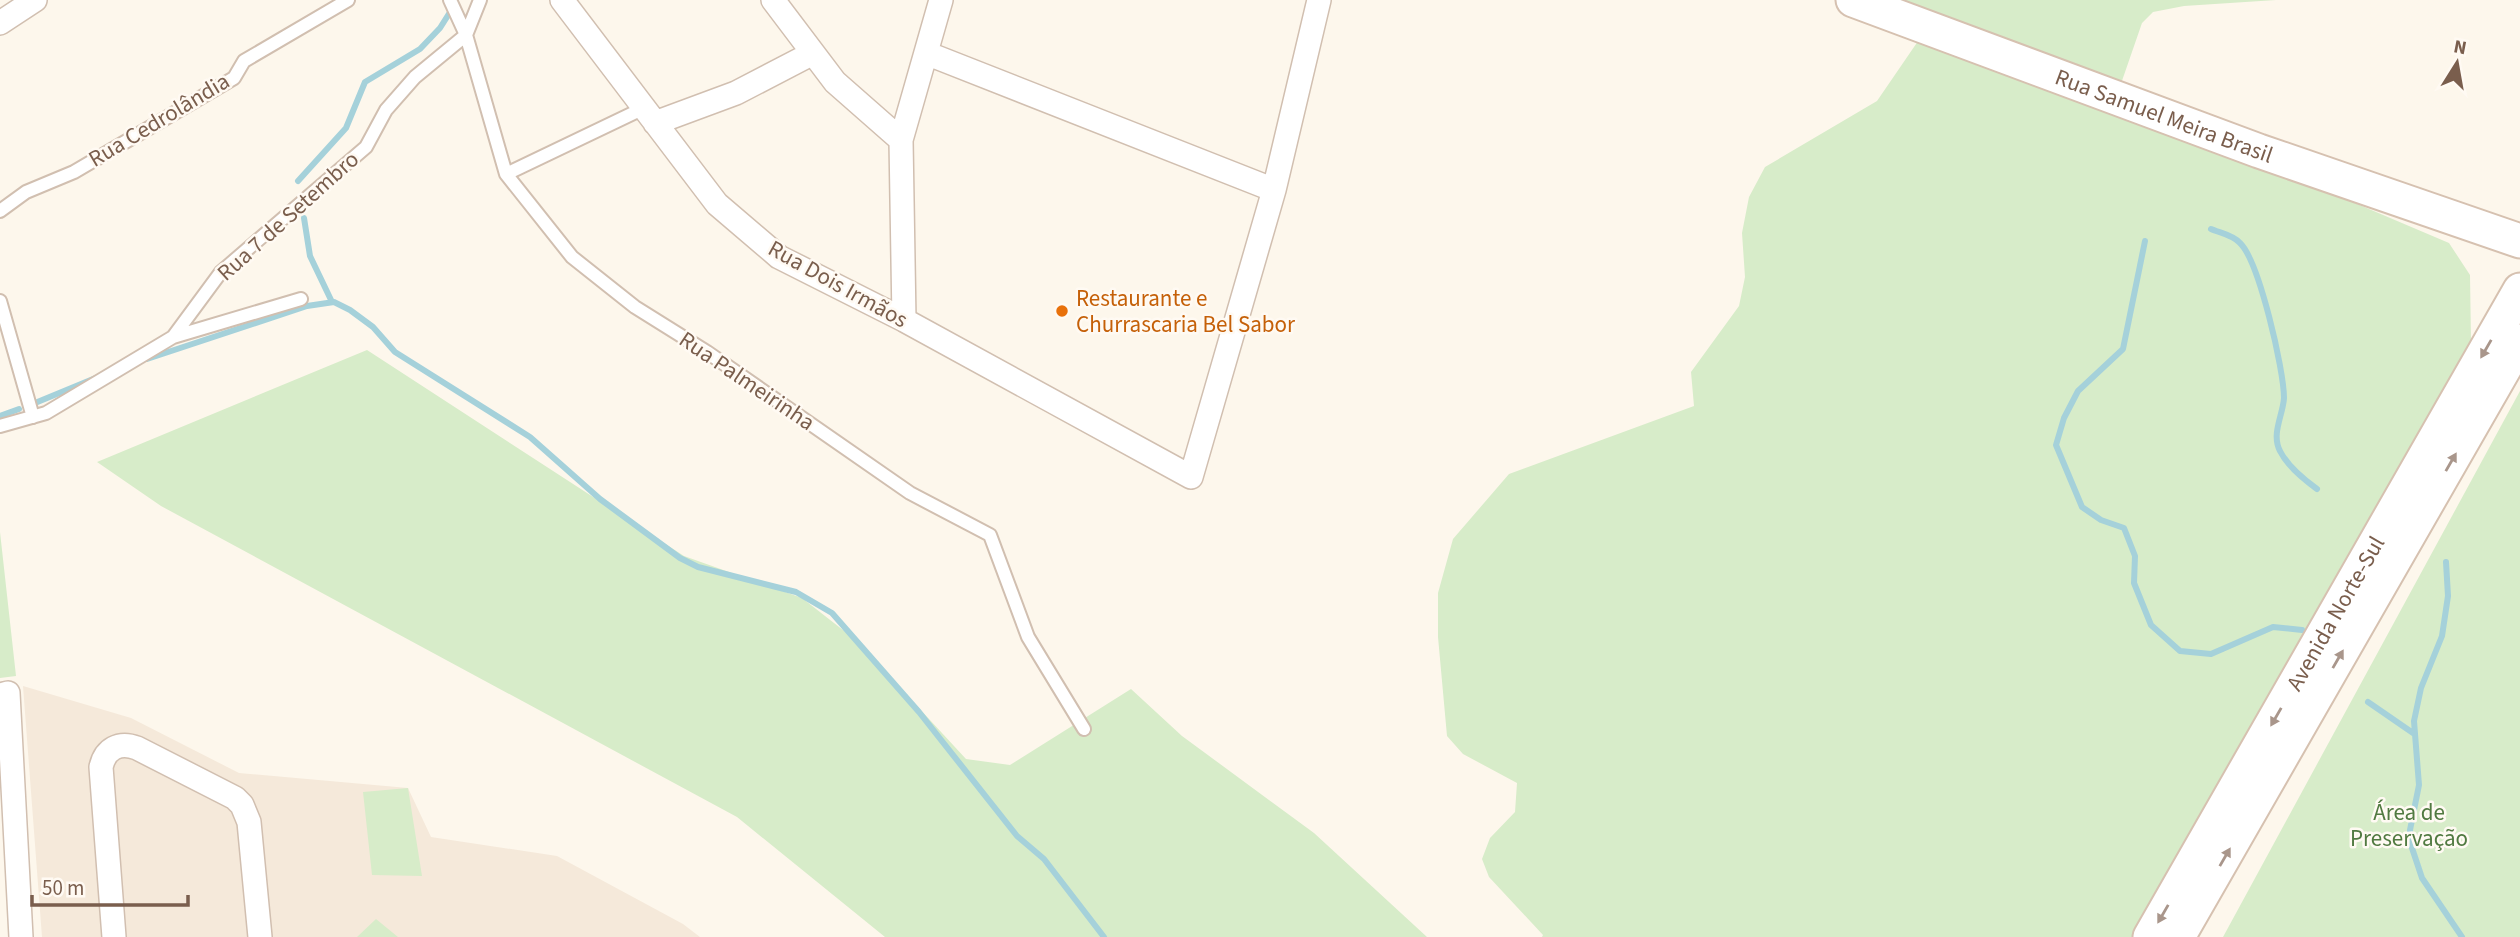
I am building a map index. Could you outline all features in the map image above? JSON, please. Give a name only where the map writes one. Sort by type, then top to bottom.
[{"type":"main road","name":"Rua Samuel Meira Brasil","points":[[1853,0],[2259,151],[2520,241]]},
{"type":"main road","name":"Rua Samuel Meira Brasil","points":[[2479,227],[2511,255],[2520,271]]},
{"type":"main road","name":"Avenida Norte-Sul","points":[[2150,937],[2520,290]]},
{"type":"main road","name":"Avenida Norte-Sul","points":[[2179,937],[2520,341]]},
{"type":"street","points":[[0,23],[35,0]]},
{"type":"street","name":"Rua Dois Irmãos","points":[[562,0],[717,204],[779,257],[904,320],[1191,477],[1273,190]]},
{"type":"street","points":[[773,0],[835,82],[901,140]]},
{"type":"street","points":[[904,320],[901,140],[941,0]]},
{"type":"street","points":[[926,52],[1273,190],[1319,0]]},
{"type":"street","points":[[650,116],[736,93],[813,53]]},
{"type":"street","points":[[4,694],[21,937]]},
{"type":"street","points":[[114,937],[101,767],[107,752],[121,745],[137,748],[227,794],[242,805],[249,822],[260,937]]},
{"type":"lane","name":"Rua Cedrolândia","points":[[0,211],[26,192],[74,172],[234,78],[244,61],[348,0]]},
{"type":"lane","name":"Rua Palmeirinha","points":[[450,0],[466,35],[506,174],[572,257],[635,307],[718,360],[910,493],[990,535],[1028,637],[1084,729]]},
{"type":"lane","name":"Rua 7 de Setembro","points":[[173,337],[221,272],[366,146],[386,110],[415,77],[466,35],[480,0]]},
{"type":"lane","points":[[506,174],[650,116]]},
{"type":"lane","points":[[0,426],[46,412],[173,337],[301,299]]},
{"type":"lane","points":[[0,300],[33,417]]},
{"type":"shaded area","points":[[23,686],[131,718],[239,773],[408,788],[431,837],[557,856],[683,924],[700,937],[42,937]]},
{"type":"green space","points":[[1886,0],[2276,0],[2184,6],[2153,12],[2142,23],[2115,101],[2449,243],[2470,275],[2471,342],[2136,937],[1542,937],[1489,877],[1482,859],[1490,838],[1515,812],[1517,783],[1463,754],[1447,736],[1438,637],[1438,593],[1453,539],[1509,474],[1694,406],[1691,372],[1739,306],[1745,277],[1742,233],[1749,197],[1765,167],[1877,101],[1927,28]]},
{"type":"green space","points":[[367,350],[684,556],[802,598],[857,641],[966,759],[1010,765],[1131,689],[1182,736],[1314,833],[1427,937],[885,937],[737,817],[161,506],[97,462]]},
{"type":"green space","name":"Área de Preservação","points":[[2520,391],[2520,937],[2223,937]]},
{"type":"green space","points":[[0,532],[16,676],[0,678]]},
{"type":"green space","points":[[408,788],[422,876],[372,875],[363,792]]},
{"type":"green space","points":[[376,919],[398,937],[357,937]]},
{"type":"waterway","points":[[298,181],[346,128],[365,82],[420,49],[440,28],[452,9]]},
{"type":"waterway","points":[[304,218],[310,256],[332,302]]},
{"type":"waterway","points":[[2211,229],[2237,240],[2255,271],[2275,341],[2283,384],[2284,398],[2277,431],[2278,445],[2283,457],[2301,477],[2317,489]]},
{"type":"waterway","points":[[2145,241],[2123,349],[2078,391],[2064,418],[2056,445],[2082,507],[2101,520],[2124,528],[2135,556],[2134,583],[2151,625],[2180,651],[2211,654],[2273,627],[2302,630]]},
{"type":"waterway","points":[[147,359],[307,306],[334,302],[350,310],[373,327],[395,352],[530,437],[600,499],[680,558],[698,567],[796,592],[832,613],[919,712],[1017,836],[1044,859],[1104,937]]},
{"type":"waterway","points":[[35,403],[98,377]]},
{"type":"waterway","points":[[0,416],[19,409]]},
{"type":"waterway","points":[[2446,562],[2448,596],[2442,636],[2421,688],[2414,721],[2419,785],[2410,830],[2411,845],[2422,878],[2462,937]]},
{"type":"waterway","points":[[2368,702],[2413,733]]},
{"type":"place","name":"Restaurante e Churrascaria Bel Sabor","points":[[1062,311]]}]
